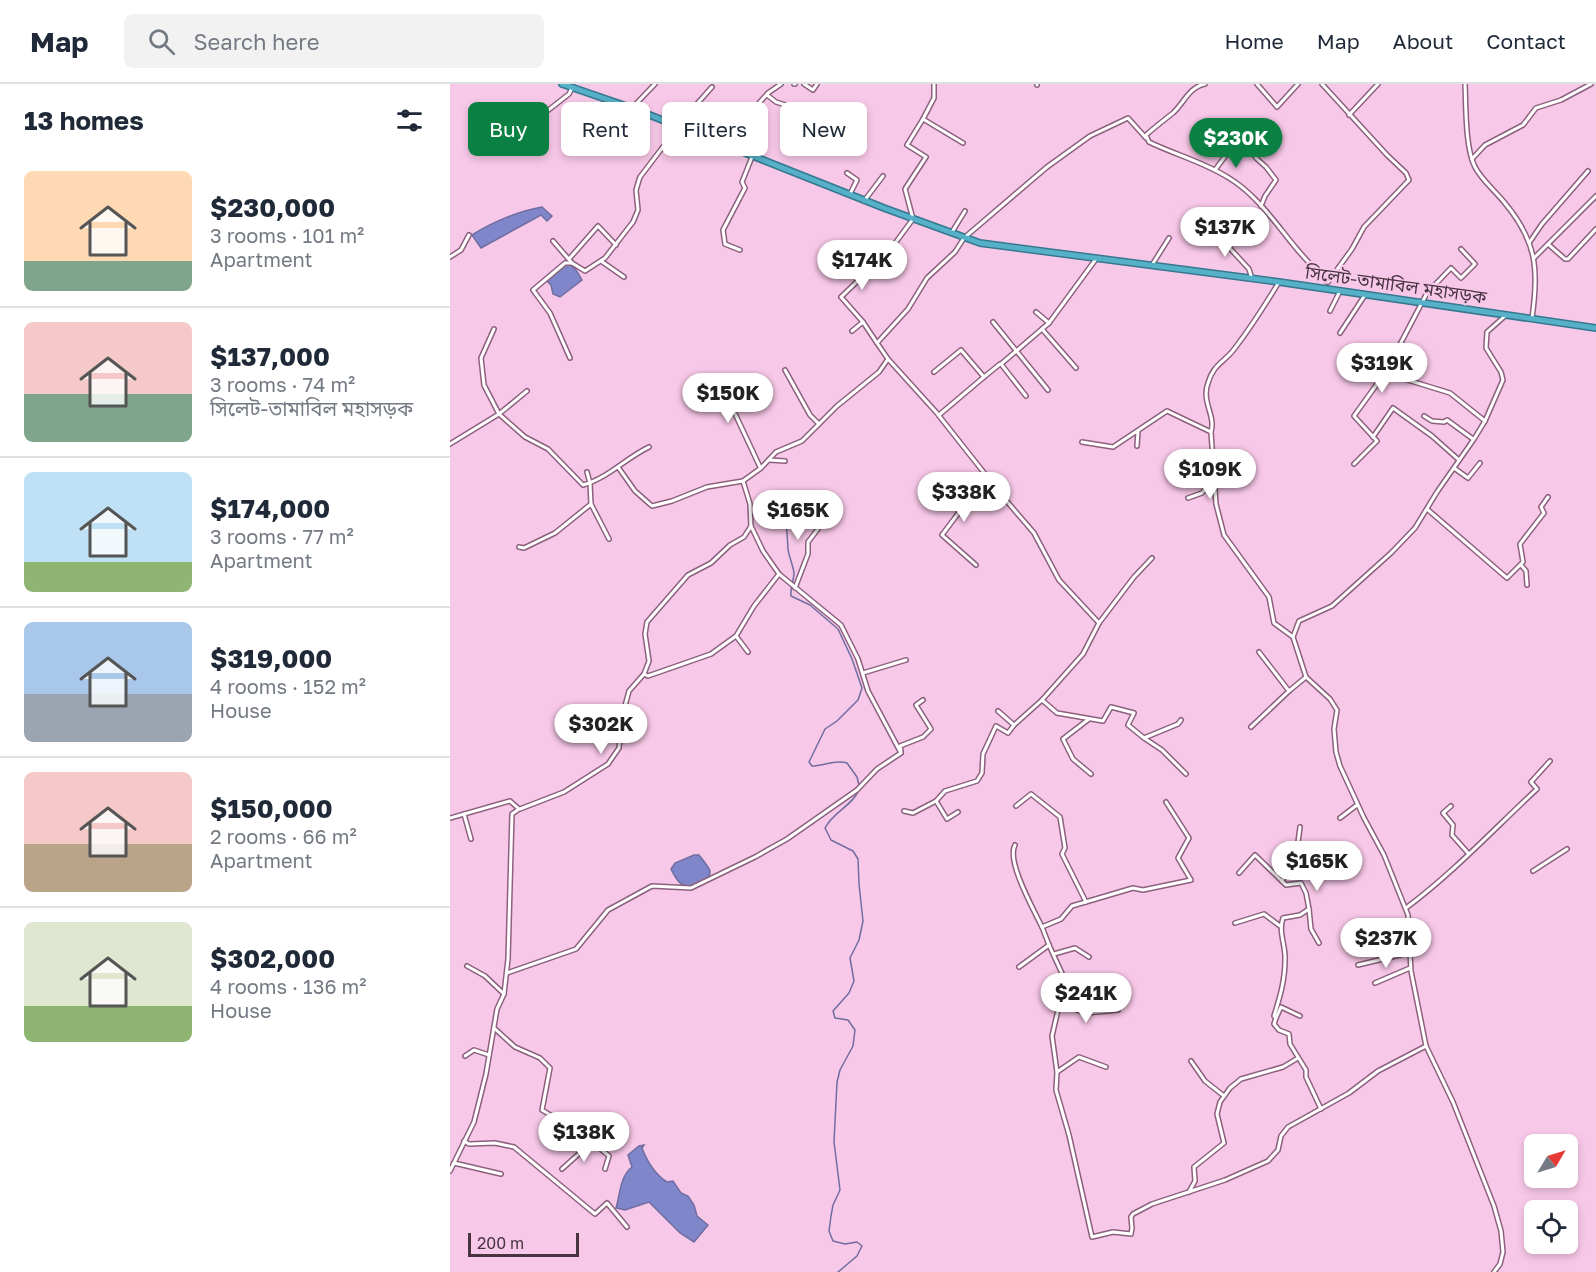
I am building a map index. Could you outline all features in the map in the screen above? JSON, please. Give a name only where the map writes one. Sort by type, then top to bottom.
[{"type":"highway","name":"সিলেট-তামাবিল মহাসড়ক","points":[[562,84],[614,102]]},
{"type":"highway","name":"সিলেট-তামাবিল মহাসড়ক","points":[[756,157],[864,201],[981,243],[1279,282],[1596,328]]},
{"type":"street","points":[[638,102],[656,84]]},
{"type":"street","points":[[760,102],[782,84]]},
{"type":"street","points":[[804,84],[813,90],[818,84]]},
{"type":"street","points":[[934,84],[934,98],[907,145],[926,158],[905,189],[913,219],[890,250],[841,297],[863,322],[888,359],[939,415],[1034,533],[1059,580],[1099,623]]},
{"type":"street","points":[[1146,138],[1146,135],[1174,112],[1197,85],[1205,84]]},
{"type":"street","points":[[1257,84],[1277,107],[1298,84]]},
{"type":"street","points":[[1322,84],[1406,173],[1409,180],[1365,227],[1352,249],[1327,282],[1327,290]]},
{"type":"street","points":[[1349,115],[1378,84]]},
{"type":"street","points":[[1465,84],[1467,119],[1475,168],[1520,222],[1534,258],[1536,289],[1532,318]]},
{"type":"street","points":[[1472,159],[1485,145],[1523,124],[1536,108],[1561,100],[1591,84]]},
{"type":"street","points":[[700,102],[712,87]]},
{"type":"street","points":[[549,109],[572,88]]},
{"type":"street","points":[[766,95],[780,103]]},
{"type":"street","points":[[923,118],[963,143]]},
{"type":"street","points":[[877,343],[908,309],[927,278],[955,252],[964,238],[1047,167],[1090,136],[1128,118],[1146,138],[1160,147],[1182,157],[1191,158],[1244,188],[1327,282]]},
{"type":"street","points":[[1215,170],[1240,136],[1276,180],[1261,206]]},
{"type":"street","points":[[553,241],[572,263],[585,271],[601,261],[633,222],[638,210],[636,190],[640,177],[662,149]]},
{"type":"street","points":[[740,250],[725,244],[723,230],[746,188],[742,182],[756,157]]},
{"type":"street","points":[[1529,243],[1542,224],[1588,171]]},
{"type":"street","points":[[847,172],[857,180],[850,195]]},
{"type":"street","points":[[864,201],[883,176]]},
{"type":"street","points":[[1534,258],[1596,195]]},
{"type":"street","points":[[951,233],[965,210]]},
{"type":"street","points":[[568,259],[598,226],[616,244]]},
{"type":"street","points":[[1548,244],[1568,259],[1596,229]]},
{"type":"street","points":[[1213,230],[1250,269],[1252,279]]},
{"type":"street","points":[[450,256],[461,250],[469,235]]},
{"type":"street","points":[[1152,266],[1169,238]]},
{"type":"street","points":[[1354,464],[1377,441],[1354,416],[1385,372],[1424,304],[1427,293],[1451,268],[1461,278],[1475,264],[1461,249]]},
{"type":"street","points":[[939,415],[1049,323],[1096,258]]},
{"type":"street","points":[[601,261],[624,277]]},
{"type":"street","points":[[570,358],[550,313],[533,290],[565,263],[572,263]]},
{"type":"street","points":[[1279,282],[1233,351],[1213,369],[1206,387],[1206,400],[1214,424],[1211,432],[1216,504],[1224,535],[1269,597],[1274,623],[1293,637],[1306,677],[1330,699],[1337,710],[1334,729],[1340,766],[1384,855],[1408,915],[1410,968],[1426,1046],[1453,1102],[1494,1206],[1501,1231],[1503,1252],[1500,1264],[1494,1272]]},
{"type":"street","points":[[1330,311],[1340,291]]},
{"type":"street","points":[[1340,333],[1365,295]]},
{"type":"street","points":[[1036,312],[1049,323]]},
{"type":"street","points":[[1293,637],[1299,621],[1332,606],[1379,565],[1415,528],[1474,440],[1503,380],[1501,372],[1486,348],[1487,332],[1505,315]]},
{"type":"street","points":[[852,331],[863,322]]},
{"type":"street","points":[[993,322],[1048,390]]},
{"type":"street","points":[[494,329],[481,358],[484,385],[499,414],[525,437],[548,449],[583,485],[618,467],[649,447]]},
{"type":"street","points":[[1042,329],[1076,368]]},
{"type":"street","points":[[934,372],[961,350],[984,377]]},
{"type":"street","points":[[618,467],[635,491],[652,506],[672,501],[707,487],[743,481],[776,452],[802,441],[879,372],[888,359]]},
{"type":"street","points":[[1001,364],[1026,396]]},
{"type":"street","points":[[785,370],[810,414],[819,424]]},
{"type":"street","points":[[1385,372],[1450,393],[1485,421]]},
{"type":"street","points":[[738,381],[743,392]]},
{"type":"street","points":[[730,403],[747,388]]},
{"type":"street","points":[[451,442],[499,414],[527,392]]},
{"type":"street","points":[[725,402],[728,400],[730,403],[760,468]]},
{"type":"street","points":[[1373,437],[1393,408],[1432,436],[1459,460]]},
{"type":"street","points":[[1082,442],[1113,447],[1167,411],[1211,432]]},
{"type":"street","points":[[1424,416],[1432,421],[1448,420],[1474,440]]},
{"type":"street","points":[[1137,446],[1138,430]]},
{"type":"street","points":[[769,460],[785,461]]},
{"type":"street","points":[[1454,468],[1468,478],[1480,463]]},
{"type":"street","points":[[586,472],[590,483],[591,504],[609,539]]},
{"type":"street","points":[[1188,498],[1202,493],[1214,477]]},
{"type":"street","points":[[976,565],[942,535],[978,487],[988,478]]},
{"type":"street","points":[[743,481],[750,504],[751,526],[763,551],[779,574],[841,625],[858,659],[868,692],[901,753]]},
{"type":"street","points":[[1427,508],[1506,578],[1523,562],[1520,544],[1544,513],[1541,507],[1548,497]]},
{"type":"street","points":[[795,588],[808,554],[808,542],[818,529],[824,503]]},
{"type":"street","points":[[519,547],[524,548],[555,533],[591,504]]},
{"type":"street","points":[[450,1171],[474,1122],[497,1009],[504,994],[507,973],[512,814],[519,809],[564,792],[608,764],[619,748],[622,717],[629,691],[645,674],[649,661],[645,634],[647,622],[688,575],[711,563],[730,545],[744,537],[751,526]]},
{"type":"street","points":[[904,811],[913,813],[936,801],[945,791],[977,781],[982,773],[983,754],[996,726],[1008,733],[1042,700],[1083,654],[1099,623],[1134,577],[1152,558]]},
{"type":"street","points":[[1521,564],[1526,571],[1527,585]]},
{"type":"street","points":[[645,674],[648,676],[711,654],[736,636],[754,606],[779,574]]},
{"type":"street","points":[[736,636],[747,652]]},
{"type":"street","points":[[1259,652],[1289,691]]},
{"type":"street","points":[[862,673],[906,660]]},
{"type":"street","points":[[1251,728],[1306,677]]},
{"type":"street","points":[[901,753],[900,746],[923,737],[931,729],[916,705],[923,700]]},
{"type":"street","points":[[1042,700],[1057,713],[1103,721],[1111,706],[1134,713],[1128,725],[1162,750],[1186,774]]},
{"type":"street","points":[[998,711],[1014,725]]},
{"type":"street","points":[[1089,719],[1063,739],[1073,759],[1091,774]]},
{"type":"street","points":[[1143,738],[1178,724],[1181,720]]},
{"type":"street","points":[[507,973],[576,949],[608,910],[652,886],[691,888],[755,857],[787,839],[858,790],[877,769],[901,753]]},
{"type":"street","points":[[1406,908],[1437,886],[1468,853],[1537,789],[1531,782],[1550,761]]},
{"type":"street","points":[[1016,806],[1031,794],[1060,817],[1065,848],[1062,854],[1086,902]]},
{"type":"street","points":[[450,818],[510,801],[519,809]]},
{"type":"street","points":[[936,801],[947,819],[958,812]]},
{"type":"street","points":[[1042,927],[1061,920],[1072,906],[1134,888],[1143,890],[1191,880],[1178,858],[1189,838],[1166,802]]},
{"type":"street","points":[[1340,818],[1358,805]]},
{"type":"street","points":[[1451,806],[1443,813],[1453,825],[1452,835],[1468,853]]},
{"type":"street","points":[[464,814],[471,839]]},
{"type":"street","points":[[1282,881],[1297,850],[1300,827]]},
{"type":"street","points":[[1015,845],[1012,849],[1014,863],[1065,980],[1052,1036],[1057,1072],[1056,1090],[1069,1135],[1092,1237],[1113,1232],[1131,1234],[1131,1217],[1152,1204],[1225,1180],[1268,1161],[1278,1150],[1281,1136],[1288,1127],[1349,1093],[1378,1071],[1426,1046]]},
{"type":"street","points":[[1533,871],[1567,849]]},
{"type":"street","points":[[1239,873],[1255,855],[1286,885],[1301,883],[1306,893],[1311,929],[1319,943]]},
{"type":"street","points":[[1276,1018],[1274,1016],[1284,983],[1286,958],[1280,926],[1283,918],[1300,915],[1309,909]]},
{"type":"street","points":[[1235,923],[1264,914],[1280,926]]},
{"type":"street","points":[[1019,967],[1049,945]]},
{"type":"street","points":[[1054,954],[1075,948],[1089,957]]},
{"type":"street","points":[[1358,965],[1409,952]]},
{"type":"street","points":[[467,966],[485,976],[504,994]]},
{"type":"street","points":[[1375,983],[1410,968]]},
{"type":"street","points":[[1059,1003],[1085,1013],[1118,1010]]},
{"type":"street","points":[[1300,1017],[1281,1007],[1274,1023],[1279,1030],[1289,1034],[1290,1044],[1306,1070],[1306,1077],[1322,1109]]},
{"type":"street","points":[[494,1028],[515,1047],[540,1058],[550,1068],[542,1110],[592,1142],[609,1156],[605,1169]]},
{"type":"street","points":[[465,1056],[474,1050],[489,1055]]},
{"type":"street","points":[[1057,1072],[1079,1057],[1106,1068]]},
{"type":"street","points":[[1189,1192],[1195,1181],[1194,1167],[1224,1143],[1217,1114],[1224,1096],[1240,1079],[1283,1067],[1298,1058]]},
{"type":"street","points":[[1191,1060],[1205,1081],[1224,1096]]},
{"type":"street","points":[[602,1150],[622,1135]]},
{"type":"street","points":[[464,1142],[469,1144],[495,1143],[514,1147],[595,1214],[607,1203],[627,1227]]},
{"type":"street","points":[[562,1169],[592,1142]]},
{"type":"street","points":[[454,1163],[501,1174]]},
{"type":"water","points":[[542,207],[552,216],[547,221],[541,215],[481,248],[472,235],[506,218]]},
{"type":"water","points":[[565,264],[573,267],[582,280],[560,297],[553,294],[551,285],[547,281]]},
{"type":"water","points":[[699,855],[709,869],[710,875],[700,883],[686,886],[677,880],[671,869],[675,863]]},
{"type":"water","points":[[644,1145],[642,1148],[644,1153],[656,1172],[667,1182],[673,1181],[681,1193],[688,1196],[697,1216],[708,1225],[694,1242],[680,1233],[649,1202],[625,1210],[616,1208],[623,1180],[632,1167],[628,1155],[639,1146]]},
{"type":"waterway","points":[[779,492],[794,573],[791,596],[810,605],[838,629],[862,688],[858,700],[837,721],[825,729],[809,762],[812,766],[847,763],[857,777],[859,785]]},
{"type":"waterway","points":[[838,1272],[857,1256],[862,1246],[857,1242],[845,1244],[833,1241],[829,1231],[833,1205],[840,1190],[834,1142],[837,1082],[840,1070],[853,1046],[855,1030],[848,1020],[835,1018],[833,1011],[849,993],[854,981],[850,958],[859,940],[863,921],[858,859],[853,851],[831,840],[825,828],[859,790]]}]
